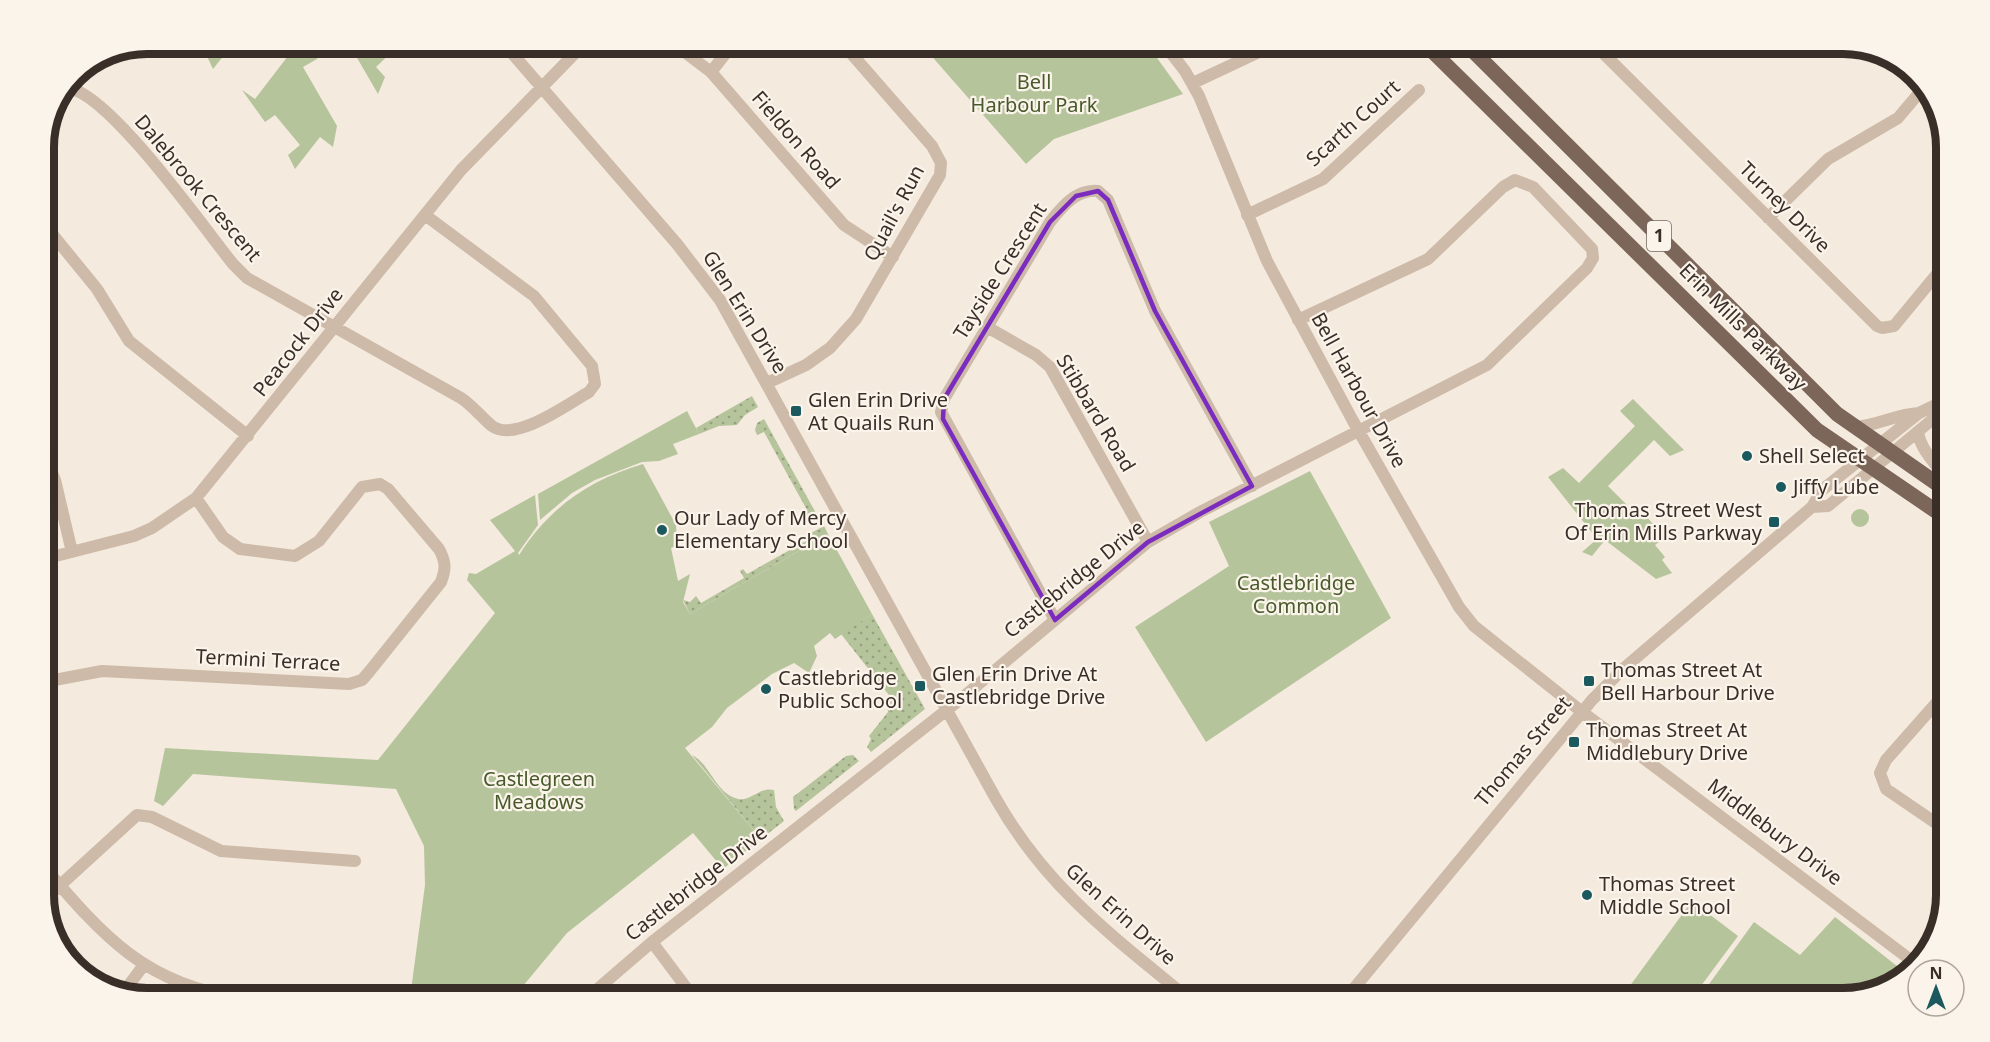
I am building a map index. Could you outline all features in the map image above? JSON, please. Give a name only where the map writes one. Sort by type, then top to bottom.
[{"type":"main road","name":"Erin Mills Parkway","points":[[1435,54],[1817,430],[1936,511]]},
{"type":"main road","name":"Erin Mills Parkway","points":[[1476,54],[1837,414],[1936,482]]},
{"type":"street","name":"Glen Erin Drive","points":[[513,54],[702,274],[767,383],[1013,828],[1043,869],[1098,925],[1175,988]]},
{"type":"street","points":[[542,88],[574,54]]},
{"type":"street","name":"Fieldon Road","points":[[687,54],[711,72],[844,225],[893,257]]},
{"type":"street","points":[[711,72],[725,54]]},
{"type":"street","name":"Quail's Run","points":[[767,383],[806,365],[830,348],[856,319],[933,189],[941,163],[932,146],[852,54]]},
{"type":"street","name":"Bell Harbour Drive","points":[[1171,54],[1193,83],[1267,261],[1359,432],[1459,607],[1474,626],[1581,711]]},
{"type":"street","points":[[1193,83],[1255,54]]},
{"type":"street","name":"Turney Drive","points":[[1604,54],[1871,322],[1882,328],[1894,326],[1936,275]]},
{"type":"street","name":"Peacock Drive","points":[[54,556],[117,541],[152,528],[196,498],[476,153],[542,88]]},
{"type":"street","name":"Dalebrook Crescent","points":[[74,90],[80,92],[125,129],[233,264],[247,278],[461,398],[480,411],[492,426],[502,430],[519,430],[589,392],[595,384],[592,366],[534,296],[425,215]]},
{"type":"street","name":"Scarth Court","points":[[1247,215],[1323,179],[1419,90]]},
{"type":"street","points":[[1768,218],[1828,159],[1898,118],[1918,94]]},
{"type":"street","name":"Castlebridge Drive","points":[[600,988],[652,942],[947,710],[1148,542],[1497,358],[1587,268],[1593,258],[1589,243],[1533,187],[1527,182],[1515,180],[1503,187],[1428,259],[1298,320]]},
{"type":"street","name":"Tayside Crescent","points":[[1055,620],[941,412],[944,399],[1059,209],[1076,196],[1098,191],[1108,200],[1155,311],[1252,486]]},
{"type":"street","points":[[54,236],[97,289],[129,341],[248,436]]},
{"type":"street","name":"Stibbard Road","points":[[987,327],[1036,355],[1050,367],[1148,542]]},
{"type":"street","name":"Thomas Street","points":[[1355,988],[1581,711],[1623,669],[1812,507],[1822,490],[1866,465],[1885,449],[1919,413],[1936,405]]},
{"type":"street","points":[[1854,427],[1868,427],[1903,414],[1919,413]]},
{"type":"street","name":"Thomas Street","points":[[1885,449],[1918,432],[1936,414]]},
{"type":"street","points":[[1918,432],[1936,467]]},
{"type":"street","points":[[54,478],[72,552]]},
{"type":"street","name":"Termini Terrace","points":[[54,680],[102,671],[349,684],[362,680],[369,672],[441,582],[446,570],[439,549],[388,489],[380,484],[362,487],[319,541],[295,556],[240,549],[223,537],[196,498]]},
{"type":"street","points":[[1936,703],[1886,760],[1880,773],[1886,789],[1936,823]]},
{"type":"street","name":"Middlebury Drive","points":[[1581,711],[1908,958]]},
{"type":"street","points":[[54,891],[137,815],[152,817],[221,851],[355,861]]},
{"type":"street","points":[[54,878],[124,951],[143,966],[191,988]]},
{"type":"street","points":[[652,942],[686,988]]},
{"type":"street","points":[[128,986],[143,966]]},
{"type":"highlighted area","points":[[1098,191],[1108,200],[1155,311],[1252,486],[1148,542],[1055,620],[943,419],[944,399],[1050,222],[1076,196]]},
{"type":"green space","points":[[206,54],[225,54],[213,69]]},
{"type":"green space","points":[[289,54],[317,54],[317,59],[303,67],[337,126],[333,147],[320,137],[295,169],[288,155],[300,145],[275,115],[265,122],[242,90],[255,99]]},
{"type":"green space","points":[[355,54],[390,54],[376,67],[385,77],[378,94]]},
{"type":"green space","name":"Bell Harbour Park","points":[[930,54],[1154,54],[1183,94],[1054,139],[1026,164]]},
{"type":"green space","points":[[752,396],[758,407],[745,415],[737,425],[719,426],[699,434],[696,428]]},
{"type":"green space","points":[[1633,399],[1684,450],[1670,456],[1654,440],[1608,486],[1638,516],[1643,513],[1654,525],[1650,529],[1660,541],[1655,545],[1665,557],[1662,560],[1672,573],[1656,579],[1605,540],[1592,556],[1582,552],[1597,539],[1548,477],[1563,468],[1579,483],[1635,426],[1620,411]]},
{"type":"green space","points":[[687,411],[699,434],[673,444],[678,454],[659,461],[642,462],[595,480],[572,493],[540,520],[538,494]]},
{"type":"green space","points":[[764,419],[817,515],[810,519],[801,514],[807,510],[764,432],[757,435],[755,430],[757,423]]},
{"type":"green space","points":[[1936,432],[1936,454],[1932,447]]},
{"type":"green space","name":"Castlegreen Meadows","points":[[643,464],[676,525],[677,545],[671,548],[678,581],[690,574],[683,602],[690,614],[828,534],[872,614],[835,639],[830,633],[814,646],[817,656],[809,673],[794,663],[772,674],[727,708],[712,727],[685,748],[761,839],[723,869],[693,833],[567,933],[521,988],[411,988],[425,885],[424,846],[396,789],[193,774],[163,806],[154,801],[165,748],[378,760],[495,613],[467,580],[469,573],[476,574],[515,551],[490,520],[535,495],[538,525],[518,553],[519,555],[531,538],[558,509],[588,487]]},
{"type":"green space","name":"Castlebridge Common","points":[[1310,471],[1391,618],[1206,742],[1135,627],[1229,566],[1209,522]]},
{"type":"green space","points":[[1860,509],[1866,512],[1869,518],[1866,524],[1860,527],[1854,524],[1851,518],[1854,512]]},
{"type":"green space","points":[[824,526],[828,534],[690,614],[683,600],[690,602],[696,596],[701,603],[744,578],[740,571],[743,569],[747,574],[813,537],[811,533]]},
{"type":"green space","points":[[872,614],[925,709],[871,752],[867,747],[871,739],[869,736],[888,712],[887,704],[892,699],[841,634]]},
{"type":"green space","points":[[692,755],[704,765],[722,790],[735,798],[745,799],[764,790],[774,790],[776,807],[784,821],[761,839]]},
{"type":"green space","points":[[853,755],[859,761],[796,811],[794,809],[793,797],[846,756]]},
{"type":"green space","points":[[1692,901],[1738,936],[1699,988],[1628,988]]},
{"type":"green space","points":[[1835,917],[1900,968],[1873,983],[1843,988],[1706,988],[1754,922],[1800,955]]},
{"type":"place","name":"Glen Erin Drive At Quails Run","points":[[796,411]]},
{"type":"place","name":"Shell Select","points":[[1747,456]]},
{"type":"place","name":"Jiffy Lube","points":[[1781,487]]},
{"type":"place","name":"Thomas Street West Of Erin Mills Parkway","points":[[1774,522]]},
{"type":"place","name":"Our Lady of Mercy Elementary School","points":[[662,530]]},
{"type":"place","name":"Thomas Street At Bell Harbour Drive","points":[[1589,681]]},
{"type":"place","name":"Glen Erin Drive At Castlebridge Drive","points":[[920,686]]},
{"type":"place","name":"Castlebridge Public School","points":[[766,689]]},
{"type":"place","name":"Thomas Street At Middlebury Drive","points":[[1574,742]]},
{"type":"place","name":"Thomas Street Middle School","points":[[1587,895]]}]
